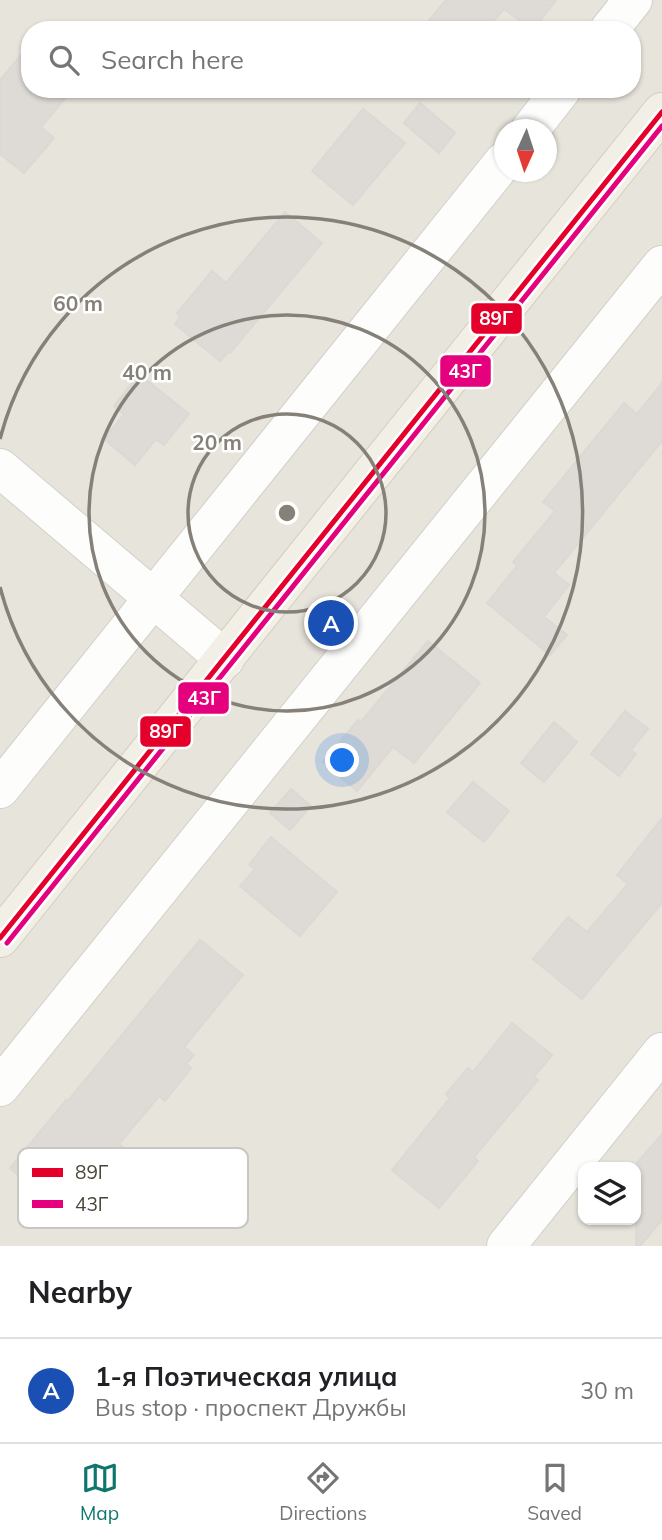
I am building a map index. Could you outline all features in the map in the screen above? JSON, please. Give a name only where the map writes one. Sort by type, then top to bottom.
[{"type":"main road","points":[[0,938],[662,113]]},
{"type":"street","points":[[617,21],[633,0]]},
{"type":"street","points":[[539,119],[555,98]]},
{"type":"street","points":[[0,789],[494,175]]},
{"type":"street","points":[[0,1087],[662,265]]},
{"type":"street","points":[[0,468],[225,659]]},
{"type":"street","points":[[506,1246],[662,1052]]},
{"type":"shaded area","points":[[0,0],[662,0],[662,1246],[0,1246]]},
{"type":"building","points":[[446,0],[556,0],[540,21],[521,21],[504,9],[494,21],[428,21]]},
{"type":"building","points":[[21,55],[21,98],[65,98],[41,127],[54,138],[24,173],[0,154],[0,80]]},
{"type":"building","points":[[420,103],[455,133],[439,153],[404,123]]},
{"type":"building","points":[[363,109],[405,143],[353,205],[312,171]]},
{"type":"building","points":[[285,212],[322,243],[230,353],[220,361],[175,324],[180,317],[177,313],[212,271],[226,283]]},
{"type":"building","points":[[139,374],[189,414],[164,445],[156,439],[135,465],[104,439],[124,414],[114,406]]},
{"type":"building","points":[[662,383],[662,441],[554,573],[569,585],[544,617],[567,635],[550,655],[487,603],[517,566],[513,562],[555,511],[543,502],[624,403],[637,414]]},
{"type":"building","points":[[428,641],[480,683],[414,763],[393,747],[357,791],[323,762],[358,720],[361,722]]},
{"type":"building","points":[[625,711],[648,729],[631,750],[636,754],[619,776],[591,754]]},
{"type":"building","points":[[554,722],[577,742],[544,782],[521,763]]},
{"type":"building","points":[[473,782],[509,811],[484,842],[447,812]]},
{"type":"building","points":[[291,789],[311,806],[290,830],[270,813]]},
{"type":"building","points":[[662,818],[662,903],[582,999],[533,959],[568,917],[587,932],[628,884],[617,875]]},
{"type":"building","points":[[271,837],[337,892],[300,936],[240,886],[255,869],[249,865]]},
{"type":"building","points":[[200,940],[243,975],[184,1047],[194,1055],[186,1064],[191,1068],[165,1101],[159,1096],[119,1144],[124,1148],[26,1148],[66,1100],[67,1102]]},
{"type":"building","points":[[512,1023],[552,1055],[534,1077],[538,1080],[474,1157],[478,1161],[439,1208],[392,1170],[450,1098],[446,1094],[468,1068],[473,1072]]},
{"type":"building","points":[[662,1134],[662,1220],[640,1246],[636,1246],[636,1225],[641,1225],[641,1162],[638,1162]]},
{"type":"building","points":[[18,1158],[18,1175],[10,1168]]},
{"type":"transit line","name":"89Г","points":[[0,938],[662,112]]},
{"type":"transit line","name":"43Г","points":[[7,943],[662,126]]},
{"type":"place","name":"1-я Поэтическая улица","points":[[331,623]]}]
